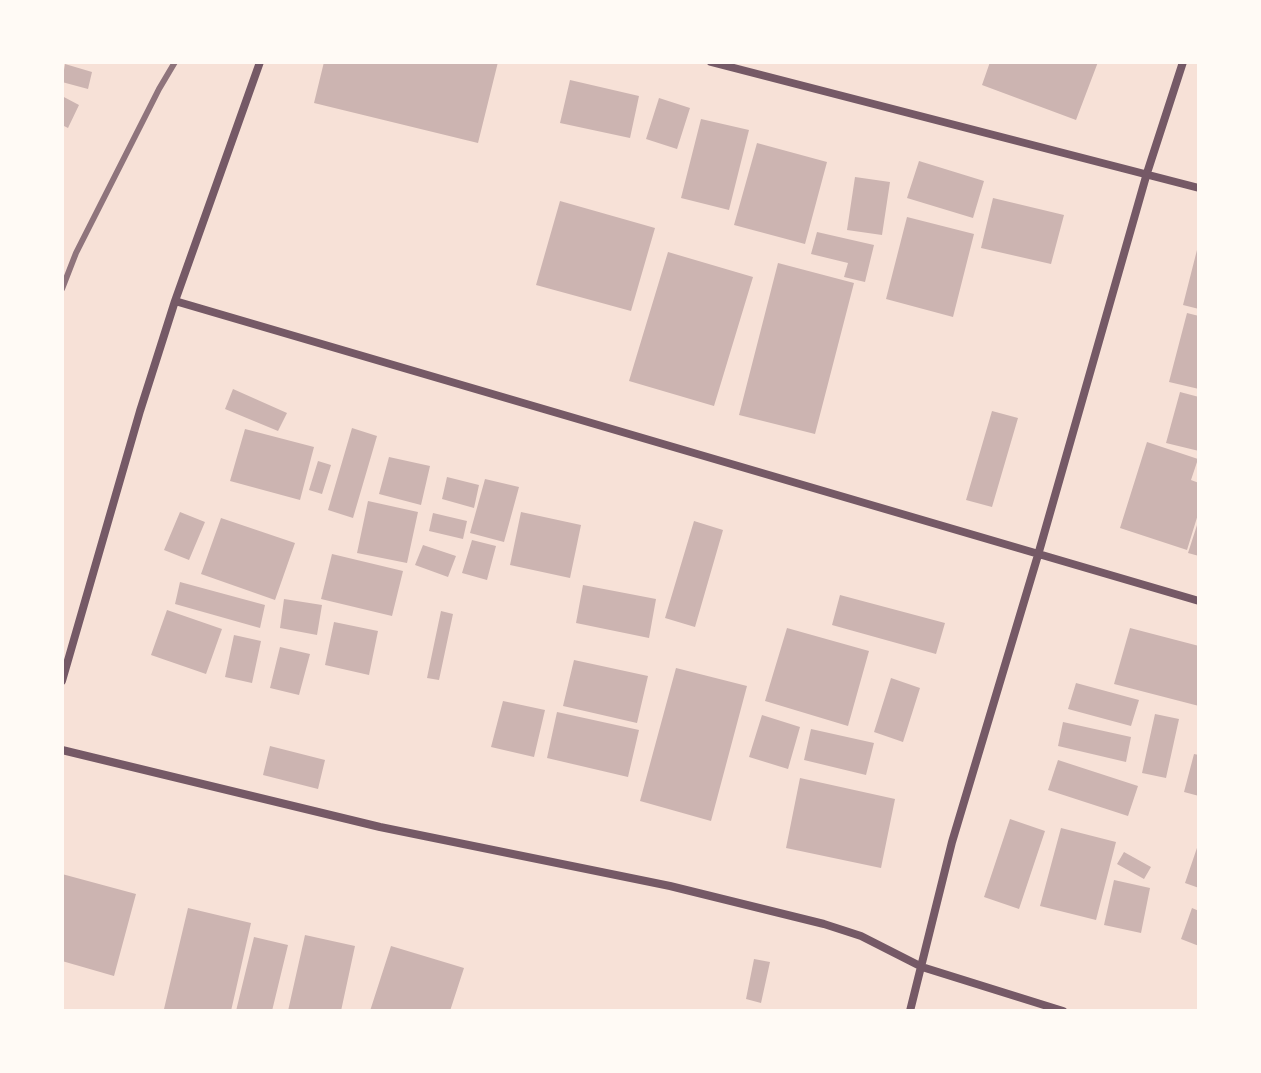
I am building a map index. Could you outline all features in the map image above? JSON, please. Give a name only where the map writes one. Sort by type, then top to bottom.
[{"type":"street","points":[[62,681],[175,301],[260,62]]},
{"type":"street","points":[[711,62],[1199,188]]},
{"type":"street","points":[[910,1011],[952,842],[1147,173],[1183,62]]},
{"type":"street","points":[[175,301],[1199,601]]},
{"type":"street","points":[[62,750],[380,827],[670,886],[824,924],[861,936],[922,967],[1063,1011]]},
{"type":"building","points":[[324,62],[498,62],[478,143],[314,103]]},
{"type":"building","points":[[990,62],[1098,62],[1076,120],[982,85]]},
{"type":"building","points":[[65,64],[92,72],[88,89],[62,82]]},
{"type":"building","points":[[570,80],[639,96],[630,138],[560,123]]},
{"type":"building","points":[[62,96],[79,105],[68,128],[62,125]]},
{"type":"building","points":[[659,98],[690,108],[677,149],[646,139]]},
{"type":"building","points":[[701,119],[749,130],[729,210],[681,198]]},
{"type":"building","points":[[757,143],[827,162],[805,244],[734,225]]},
{"type":"building","points":[[919,161],[984,181],[973,218],[907,198]]},
{"type":"building","points":[[855,177],[890,182],[882,235],[847,230]]},
{"type":"building","points":[[993,198],[1064,215],[1051,264],[981,248]]},
{"type":"building","points":[[560,201],[655,228],[631,311],[536,285]]},
{"type":"building","points":[[907,217],[974,234],[953,317],[886,299]]},
{"type":"building","points":[[817,232],[874,245],[865,282],[844,277],[848,263],[811,254]]},
{"type":"building","points":[[1199,246],[1199,309],[1183,305]]},
{"type":"building","points":[[668,252],[753,277],[714,406],[629,381]]},
{"type":"building","points":[[778,263],[854,283],[815,434],[739,415]]},
{"type":"building","points":[[1187,313],[1199,316],[1199,389],[1169,382]]},
{"type":"building","points":[[233,389],[287,413],[278,431],[225,409]]},
{"type":"building","points":[[1180,392],[1199,397],[1199,451],[1166,443]]},
{"type":"building","points":[[992,411],[1018,418],[992,507],[966,500]]},
{"type":"building","points":[[352,428],[377,436],[353,518],[328,510]]},
{"type":"building","points":[[245,429],[314,447],[300,500],[230,481]]},
{"type":"building","points":[[1147,442],[1198,459],[1191,480],[1199,483],[1199,511],[1187,550],[1120,528]]},
{"type":"building","points":[[389,457],[430,466],[421,505],[379,494]]},
{"type":"building","points":[[318,461],[331,465],[322,494],[309,490]]},
{"type":"building","points":[[447,477],[479,485],[474,508],[442,499]]},
{"type":"building","points":[[485,479],[519,487],[504,542],[470,533]]},
{"type":"building","points":[[368,501],[418,512],[407,563],[357,553]]},
{"type":"building","points":[[180,512],[205,522],[189,560],[164,550]]},
{"type":"building","points":[[521,512],[581,525],[570,578],[510,565]]},
{"type":"building","points":[[433,513],[467,521],[463,539],[429,531]]},
{"type":"building","points":[[221,518],[295,543],[275,600],[201,574]]},
{"type":"building","points":[[694,521],[723,530],[695,627],[665,618]]},
{"type":"building","points":[[1199,522],[1199,556],[1188,553]]},
{"type":"building","points":[[472,540],[496,546],[487,580],[462,573]]},
{"type":"building","points":[[423,545],[456,556],[448,577],[415,565]]},
{"type":"building","points":[[332,554],[403,571],[392,616],[321,599]]},
{"type":"building","points":[[180,582],[265,605],[260,628],[175,604]]},
{"type":"building","points":[[583,585],[656,599],[649,638],[576,623]]},
{"type":"building","points":[[840,595],[945,623],[936,654],[832,625]]},
{"type":"building","points":[[284,599],[322,605],[317,635],[280,628]]},
{"type":"building","points":[[167,610],[222,629],[206,674],[151,655]]},
{"type":"building","points":[[441,611],[453,614],[439,680],[427,678]]},
{"type":"building","points":[[334,622],[378,631],[369,675],[325,665]]},
{"type":"building","points":[[787,628],[869,651],[848,726],[765,701]]},
{"type":"building","points":[[1130,628],[1199,646],[1199,706],[1114,684]]},
{"type":"building","points":[[234,635],[261,641],[252,683],[225,677]]},
{"type":"building","points":[[280,647],[310,654],[299,695],[270,688]]},
{"type":"building","points":[[574,660],[648,676],[637,723],[563,706]]},
{"type":"building","points":[[676,668],[747,686],[711,821],[640,801]]},
{"type":"building","points":[[891,678],[920,688],[903,742],[874,732]]},
{"type":"building","points":[[1076,683],[1139,700],[1131,726],[1068,709]]},
{"type":"building","points":[[503,701],[545,710],[534,757],[491,747]]},
{"type":"building","points":[[557,712],[639,730],[628,777],[547,758]]},
{"type":"building","points":[[1155,714],[1179,719],[1166,778],[1142,773]]},
{"type":"building","points":[[762,715],[800,727],[788,769],[749,757]]},
{"type":"building","points":[[1063,722],[1131,737],[1126,762],[1058,746]]},
{"type":"building","points":[[811,729],[874,743],[866,775],[804,760]]},
{"type":"building","points":[[270,746],[325,760],[318,789],[263,775]]},
{"type":"building","points":[[1194,754],[1199,755],[1199,796],[1184,792]]},
{"type":"building","points":[[1058,760],[1138,786],[1128,816],[1048,790]]},
{"type":"building","points":[[800,778],[895,799],[881,868],[786,848]]},
{"type":"building","points":[[1010,819],[1045,831],[1019,909],[984,897]]},
{"type":"building","points":[[1061,828],[1116,842],[1096,920],[1040,906]]},
{"type":"building","points":[[1199,842],[1199,888],[1185,883]]},
{"type":"building","points":[[1124,852],[1151,867],[1144,879],[1117,864]]},
{"type":"building","points":[[62,874],[136,894],[114,976],[62,961]]},
{"type":"building","points":[[1114,880],[1150,888],[1141,933],[1104,925]]},
{"type":"building","points":[[188,908],[251,923],[231,1011],[164,1009]]},
{"type":"building","points":[[1192,908],[1199,911],[1199,946],[1181,939]]},
{"type":"building","points":[[305,935],[355,946],[341,1011],[288,1011]]},
{"type":"building","points":[[254,937],[288,945],[272,1011],[236,1011]]},
{"type":"building","points":[[391,946],[464,968],[450,1011],[370,1011]]},
{"type":"building","points":[[754,959],[770,962],[761,1003],[746,999]]},
{"type":"railway","points":[[62,289],[76,253],[175,62]]}]
